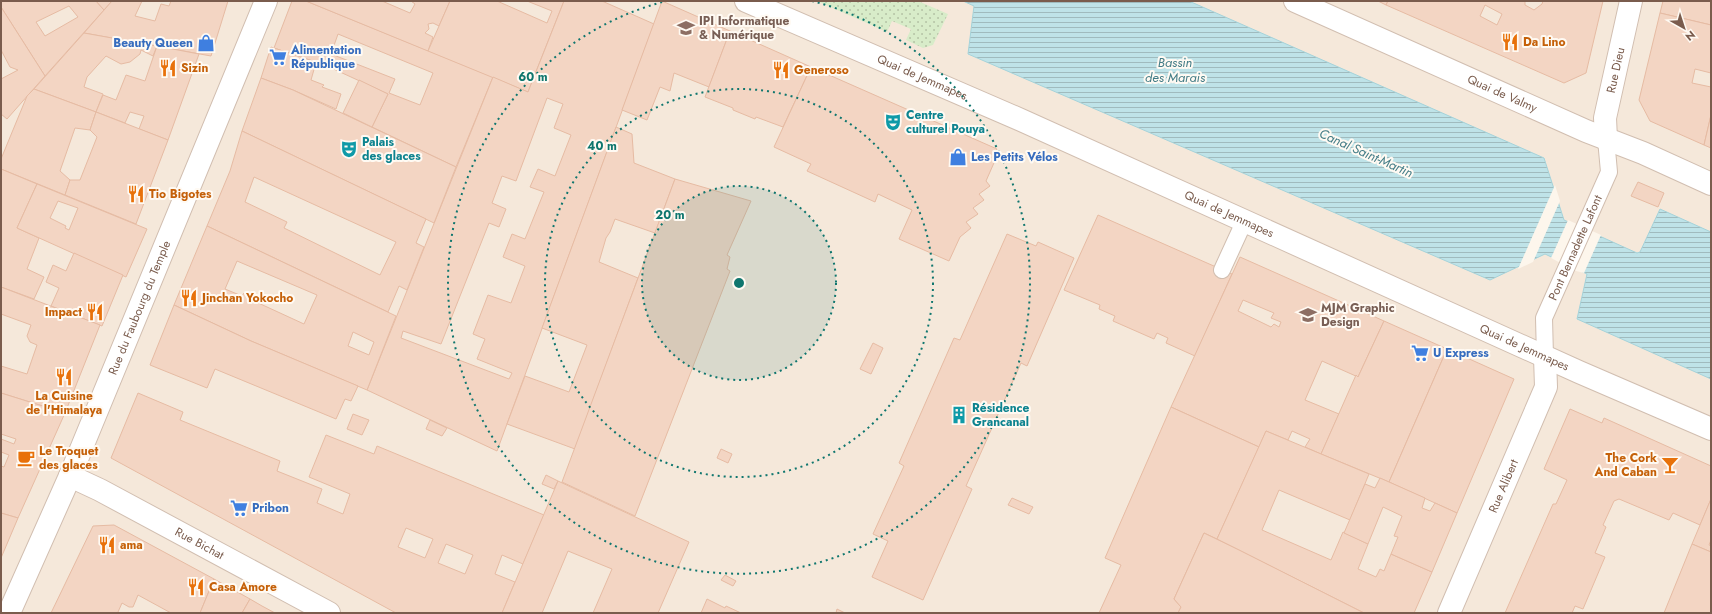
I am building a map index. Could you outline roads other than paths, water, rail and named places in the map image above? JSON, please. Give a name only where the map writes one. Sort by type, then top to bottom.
[{"type":"street","name":"Rue du Faubourg du Temple","points":[[9,613],[70,476],[266,1]]},
{"type":"street","name":"Quai de Jemmapes","points":[[746,1],[1021,120],[1545,357],[1711,429]]},
{"type":"street","name":"Quai de Valmy","points":[[1295,1],[1711,184]]},
{"type":"street","name":"Rue Dieu","points":[[1606,139],[1605,118],[1631,1]]},
{"type":"street","name":"Rue Alibert","points":[[1449,613],[1546,387],[1545,357]]},
{"type":"street","name":"Rue Bichat","points":[[70,476],[100,490],[329,613]]},
{"type":"lane","name":"Pont Bernadette Lafont","points":[[1545,357],[1544,318],[1609,172],[1606,139]]},
{"type":"lane","points":[[1222,270],[1244,222]]},
{"type":"water","name":"Bassin des Marais","points":[[963,1],[1189,1],[1544,158],[1564,220],[1637,253],[1640,252],[1660,209],[1711,232],[1711,379],[1577,319],[1587,274],[1545,254],[1490,280],[968,54],[974,6]]},
{"type":"place","name":"IPI Informatique & Numérique","points":[[686,28]]},
{"type":"place","name":"Da Lino","points":[[1510,42]]},
{"type":"place","name":"Beauty Queen","points":[[206,43]]},
{"type":"place","name":"Alimentation République","points":[[278,57]]},
{"type":"place","name":"Sizin","points":[[168,68]]},
{"type":"place","name":"Generoso","points":[[781,70]]},
{"type":"place","name":"Centre culturel Pouya","points":[[893,122]]},
{"type":"place","name":"Palais des glaces","points":[[349,149]]},
{"type":"place","name":"Les Petits Vélos","points":[[958,157]]},
{"type":"place","name":"Tio Bigotes","points":[[136,194]]},
{"type":"place","name":"Jinchan Yokocho","points":[[189,298]]},
{"type":"place","name":"Impact","points":[[95,312]]},
{"type":"place","name":"MJM Graphic Design","points":[[1308,315]]},
{"type":"place","name":"U Express","points":[[1420,353]]},
{"type":"place","name":"La Cuisine de l'Himalaya","points":[[64,377]]},
{"type":"place","name":"Résidence Grancanal","points":[[959,415]]},
{"type":"place","name":"Le Troquet des glaces","points":[[26,458]]},
{"type":"place","name":"The Cork And Caban","points":[[1670,465]]},
{"type":"place","name":"Pribon","points":[[239,508]]},
{"type":"place","name":"ama","points":[[107,545]]},
{"type":"place","name":"Casa Amore","points":[[196,587]]},
{"type":"water label","name":"Canal Saint-Martin","points":[[1366,153]]}]
